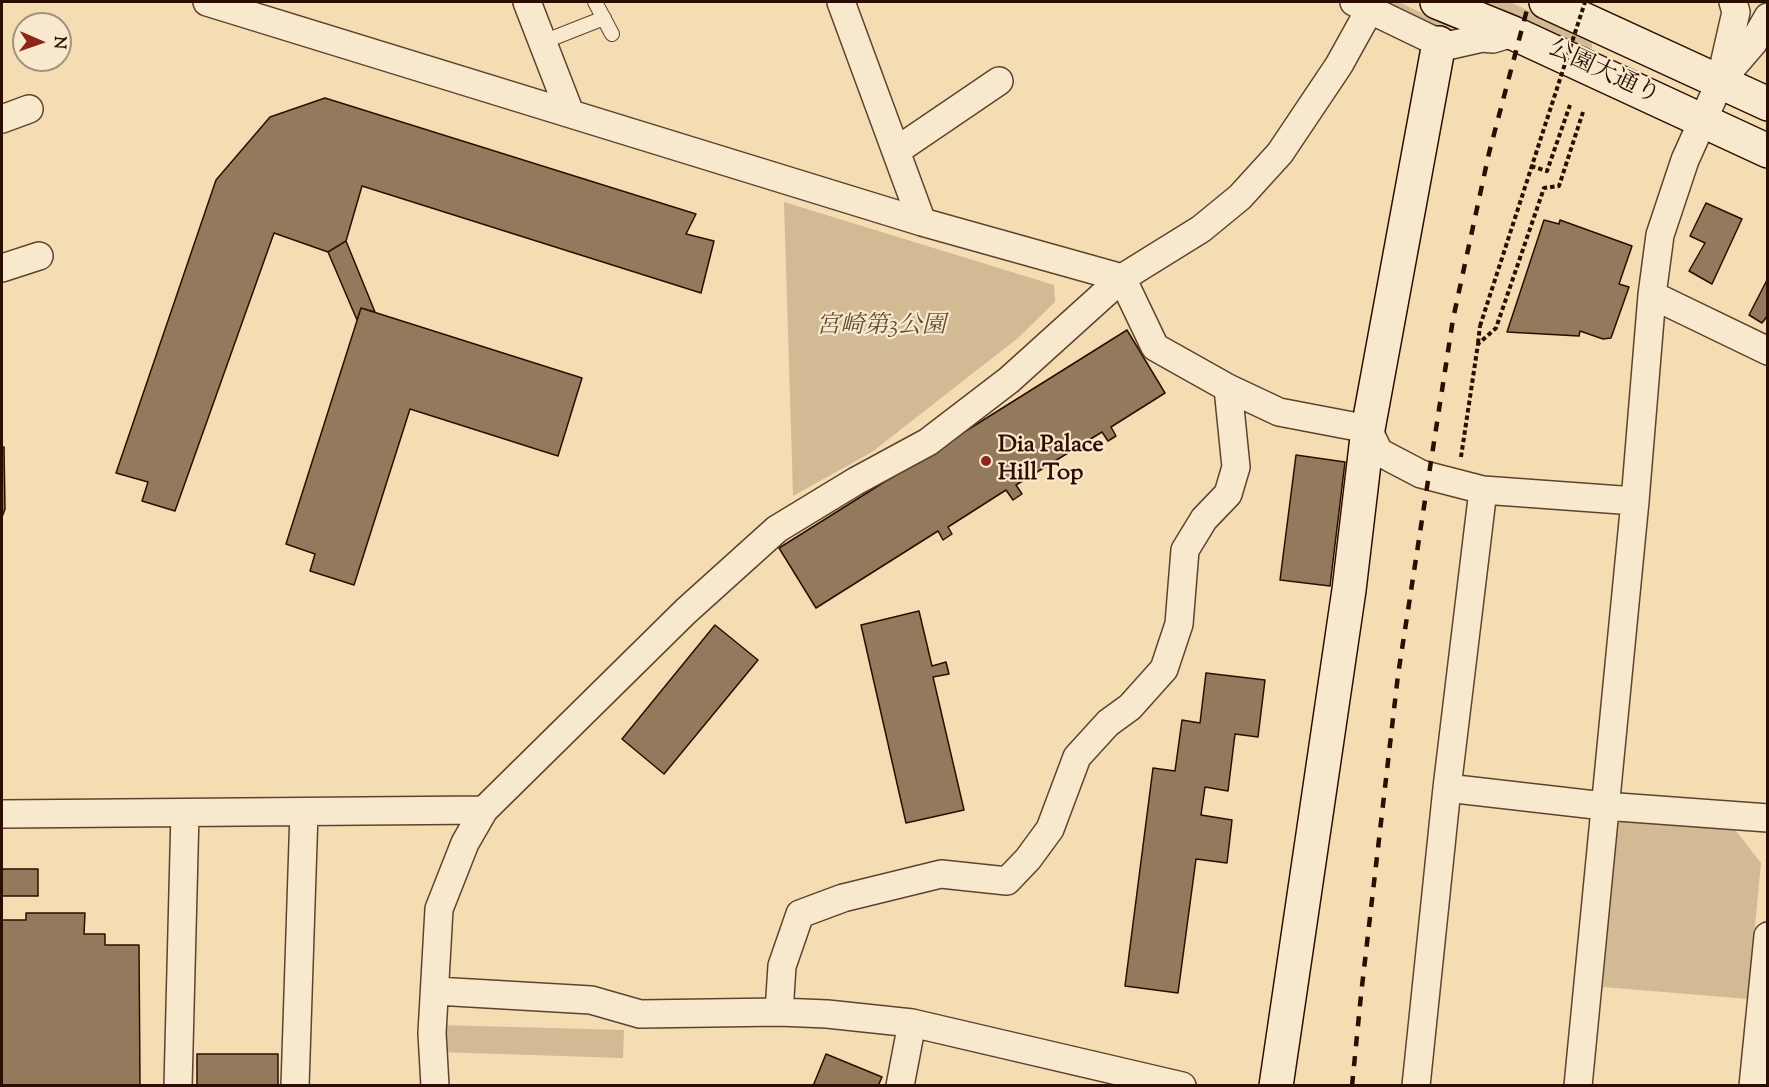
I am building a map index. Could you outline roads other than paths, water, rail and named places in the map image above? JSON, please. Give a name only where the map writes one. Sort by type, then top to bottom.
[{"type":"street","points":[[207,2],[922,222],[1122,278],[1155,347],[1228,388],[1279,412],[1368,429]]},
{"type":"street","points":[[527,2],[570,113]]},
{"type":"street","points":[[841,2],[922,222]]},
{"type":"street","name":"公園大通り","points":[[1437,2],[1513,33],[1767,150]]},
{"type":"street","name":"公園大通り","points":[[1546,2],[1767,104]]},
{"type":"street","points":[[1578,1086],[1635,501],[1652,296],[1663,225],[1685,160],[1720,82],[1736,12],[1733,2]]},
{"type":"street","points":[[435,1086],[432,1033],[439,909],[465,843],[484,810],[686,611],[777,529],[856,481],[928,442],[1009,380],[1122,278],[1201,229],[1240,197],[1280,153],[1339,65],[1361,5],[1439,42],[1451,45],[1472,40],[1493,39],[1513,33]]},
{"type":"street","points":[[1720,82],[1754,43],[1767,17]]},
{"type":"street","points":[[1276,1086],[1349,590],[1368,429],[1439,42]]},
{"type":"street","points":[[896,151],[999,81]]},
{"type":"street","points":[[2,119],[29,109]]},
{"type":"street","points":[[2,268],[39,256]]},
{"type":"street","points":[[1652,296],[1767,351]]},
{"type":"street","points":[[779,1012],[782,966],[800,914],[843,898],[941,874],[1007,881],[1028,859],[1050,829],[1077,757],[1108,723],[1131,707],[1164,669],[1179,624],[1185,550],[1204,519],[1228,494],[1236,466],[1228,388]]},
{"type":"street","points":[[1368,429],[1379,452],[1421,474],[1483,490],[1635,501]]},
{"type":"street","points":[[1416,1086],[1447,788],[1483,490]]},
{"type":"street","points":[[1447,788],[1605,806],[1767,818]]},
{"type":"street","points":[[2,814],[484,810]]},
{"type":"street","points":[[295,1086],[304,812]]},
{"type":"street","points":[[178,1086],[186,813]]},
{"type":"street","points":[[1753,1086],[1767,936]]},
{"type":"street","points":[[436,991],[591,1000],[640,1014],[779,1012],[827,1014],[912,1023],[1182,1086]]},
{"type":"street","points":[[900,1086],[912,1023]]},
{"type":"lane","points":[[596,2],[612,34]]},
{"type":"lane","points":[[543,42],[604,18]]},
{"type":"railway","points":[[1352,1086],[1398,675],[1453,319],[1489,153],[1529,2]]},
{"type":"place","name":"Dia Palace Hill Top","points":[[986,461]]},
{"type":"park label","name":"宮崎第3公園","points":[[881,328]]}]
